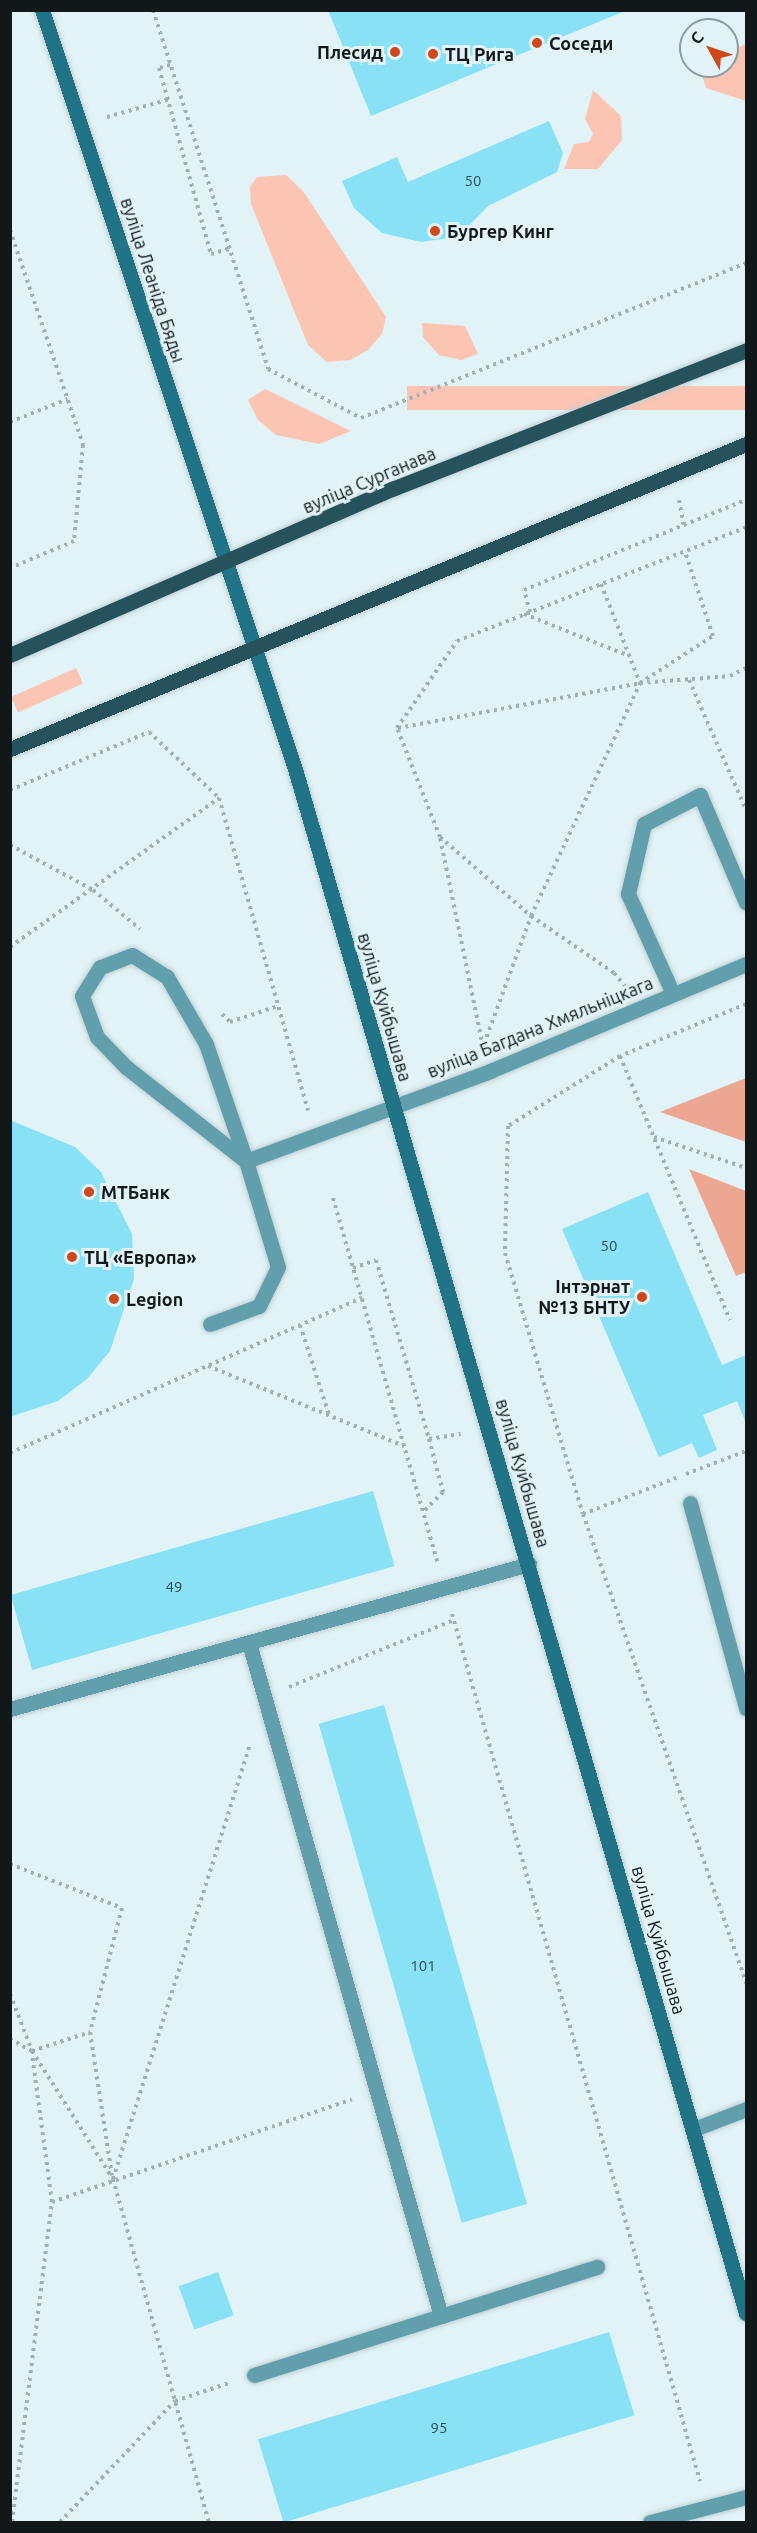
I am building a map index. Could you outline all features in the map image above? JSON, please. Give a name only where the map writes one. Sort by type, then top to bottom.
[{"type":"main road","name":"вуліца Леаніда Бяды","points":[[42,10],[255,647]]},
{"type":"main road","name":"вуліца Сурганава","points":[[10,656],[392,489],[747,350]]},
{"type":"main road","points":[[10,749],[747,444]]},
{"type":"main road","name":"вуліца Куйбышава","points":[[255,647],[394,1104],[747,2313]]},
{"type":"street","points":[[673,994],[627,894],[644,824],[700,795],[747,903]]},
{"type":"street","points":[[210,1324],[259,1306],[278,1267],[246,1161],[206,1044],[167,977],[132,955],[100,967],[82,996],[97,1037],[126,1067],[246,1161]]},
{"type":"street","name":"вуліца Багдана Хмяльніцкага","points":[[246,1161],[642,1008],[747,964]]},
{"type":"street","points":[[690,1503],[747,1708]]},
{"type":"street","points":[[10,1708],[529,1564]]},
{"type":"street","points":[[249,1643],[441,2316]]},
{"type":"street","points":[[694,2129],[747,2109]]},
{"type":"street","points":[[254,2375],[597,2266]]},
{"type":"street","points":[[650,2523],[747,2497]]},
{"type":"path","points":[[153,10],[268,369],[362,418],[747,263]]},
{"type":"path","points":[[170,65],[159,68],[170,99],[211,254],[229,249]]},
{"type":"path","points":[[80,124],[170,99]]},
{"type":"path","points":[[10,230],[83,445],[74,541],[10,568]]},
{"type":"path","points":[[10,422],[68,399]]},
{"type":"path","points":[[530,612],[524,590],[747,500]]},
{"type":"path","points":[[398,728],[457,641],[747,527]]},
{"type":"path","points":[[398,728],[440,837],[483,1047],[531,916],[640,683],[713,636],[686,552]]},
{"type":"path","points":[[601,584],[640,683]]},
{"type":"path","points":[[524,614],[629,656]]},
{"type":"path","points":[[398,728],[640,683],[730,676],[747,668]]},
{"type":"path","points":[[689,680],[747,810]]},
{"type":"path","points":[[10,790],[149,732],[219,798],[309,1111]]},
{"type":"path","points":[[10,947],[219,798]]},
{"type":"path","points":[[440,837],[531,916],[614,973],[642,1008]]},
{"type":"path","points":[[747,1004],[620,1056],[508,1126],[505,1253],[583,1514],[747,1983]]},
{"type":"path","points":[[620,1056],[730,1320]]},
{"type":"path","points":[[653,1137],[747,1168]]},
{"type":"path","points":[[333,1198],[707,2507]]},
{"type":"path","points":[[353,1268],[376,1260],[429,1439],[443,1492],[423,1512]]},
{"type":"path","points":[[10,1454],[362,1298]]},
{"type":"path","points":[[300,1325],[329,1416]]},
{"type":"path","points":[[207,1366],[404,1446]]},
{"type":"path","points":[[583,1514],[747,1451]]},
{"type":"path","points":[[265,1697],[454,1620]]},
{"type":"path","points":[[113,2179],[251,1742]]},
{"type":"path","points":[[10,1864],[122,1908],[90,2032],[113,2179],[209,2523]]},
{"type":"path","points":[[10,1994],[32,2050],[113,2179]]},
{"type":"path","points":[[10,2039],[32,2050],[90,2032]]},
{"type":"path","points":[[12,2523],[52,2202],[32,2050]]},
{"type":"path","points":[[52,2202],[113,2179],[377,2090]]},
{"type":"path","points":[[60,2523],[175,2401],[254,2375]]},
{"type":"shaded area","points":[[746,44],[746,101],[706,88],[703,78],[739,78],[739,47]]},
{"type":"shaded area","points":[[593,90],[621,116],[622,140],[598,169],[564,169],[574,144],[589,142],[593,134],[585,119]]},
{"type":"shaded area","points":[[286,175],[303,191],[386,317],[382,334],[368,350],[350,360],[327,362],[308,345],[251,204],[250,187],[257,177]]},
{"type":"shaded area","points":[[422,323],[465,326],[478,354],[461,360],[439,355],[423,337]]},
{"type":"shaded area","points":[[407,386],[746,386],[746,410],[407,410]]},
{"type":"shaded area","points":[[265,389],[351,431],[319,444],[276,435],[258,420],[248,400]]},
{"type":"shaded area","points":[[76,668],[83,684],[18,712],[11,697]]},
{"type":"shaded area","points":[[746,1078],[746,1142],[660,1112]]},
{"type":"shaded area","points":[[689,1169],[746,1191],[746,1272],[736,1276]]},
{"type":"building","name":"ТЦ Рига","points":[[328,10],[625,10],[625,11],[371,116]]},
{"type":"building","points":[[549,121],[563,153],[557,172],[488,206],[464,231],[449,238],[421,242],[382,233],[354,208],[342,181],[397,157],[408,182]]},
{"type":"building","name":"ТЦ «Европа»","points":[[10,1120],[75,1147],[101,1172],[132,1234],[134,1279],[110,1351],[87,1379],[58,1401],[10,1417]]},
{"type":"building","name":"Інтэрнат №13 БНТУ","points":[[648,1192],[722,1365],[746,1355],[746,1423],[737,1401],[703,1415],[717,1450],[699,1458],[692,1443],[659,1457],[562,1229]]},
{"type":"building","points":[[373,1491],[394,1566],[32,1670],[11,1595]]},
{"type":"building","points":[[384,1705],[527,2204],[462,2223],[319,1724]]},
{"type":"building","points":[[218,2272],[234,2315],[194,2330],[179,2286]]},
{"type":"building","points":[[609,2332],[634,2415],[285,2522],[258,2439]]},
{"type":"place","name":"Соседи","points":[[537,43]]},
{"type":"place","name":"Плесид","points":[[395,52]]},
{"type":"place","name":"ТЦ Рига","points":[[433,54]]},
{"type":"place","name":"Бургер Кинг","points":[[435,231]]},
{"type":"place","name":"МТБанк","points":[[89,1192]]},
{"type":"place","name":"ТЦ «Европа»","points":[[72,1257]]},
{"type":"place","name":"Інтэрнат №13 БНТУ","points":[[642,1297]]},
{"type":"place","name":"Legion","points":[[114,1299]]}]
